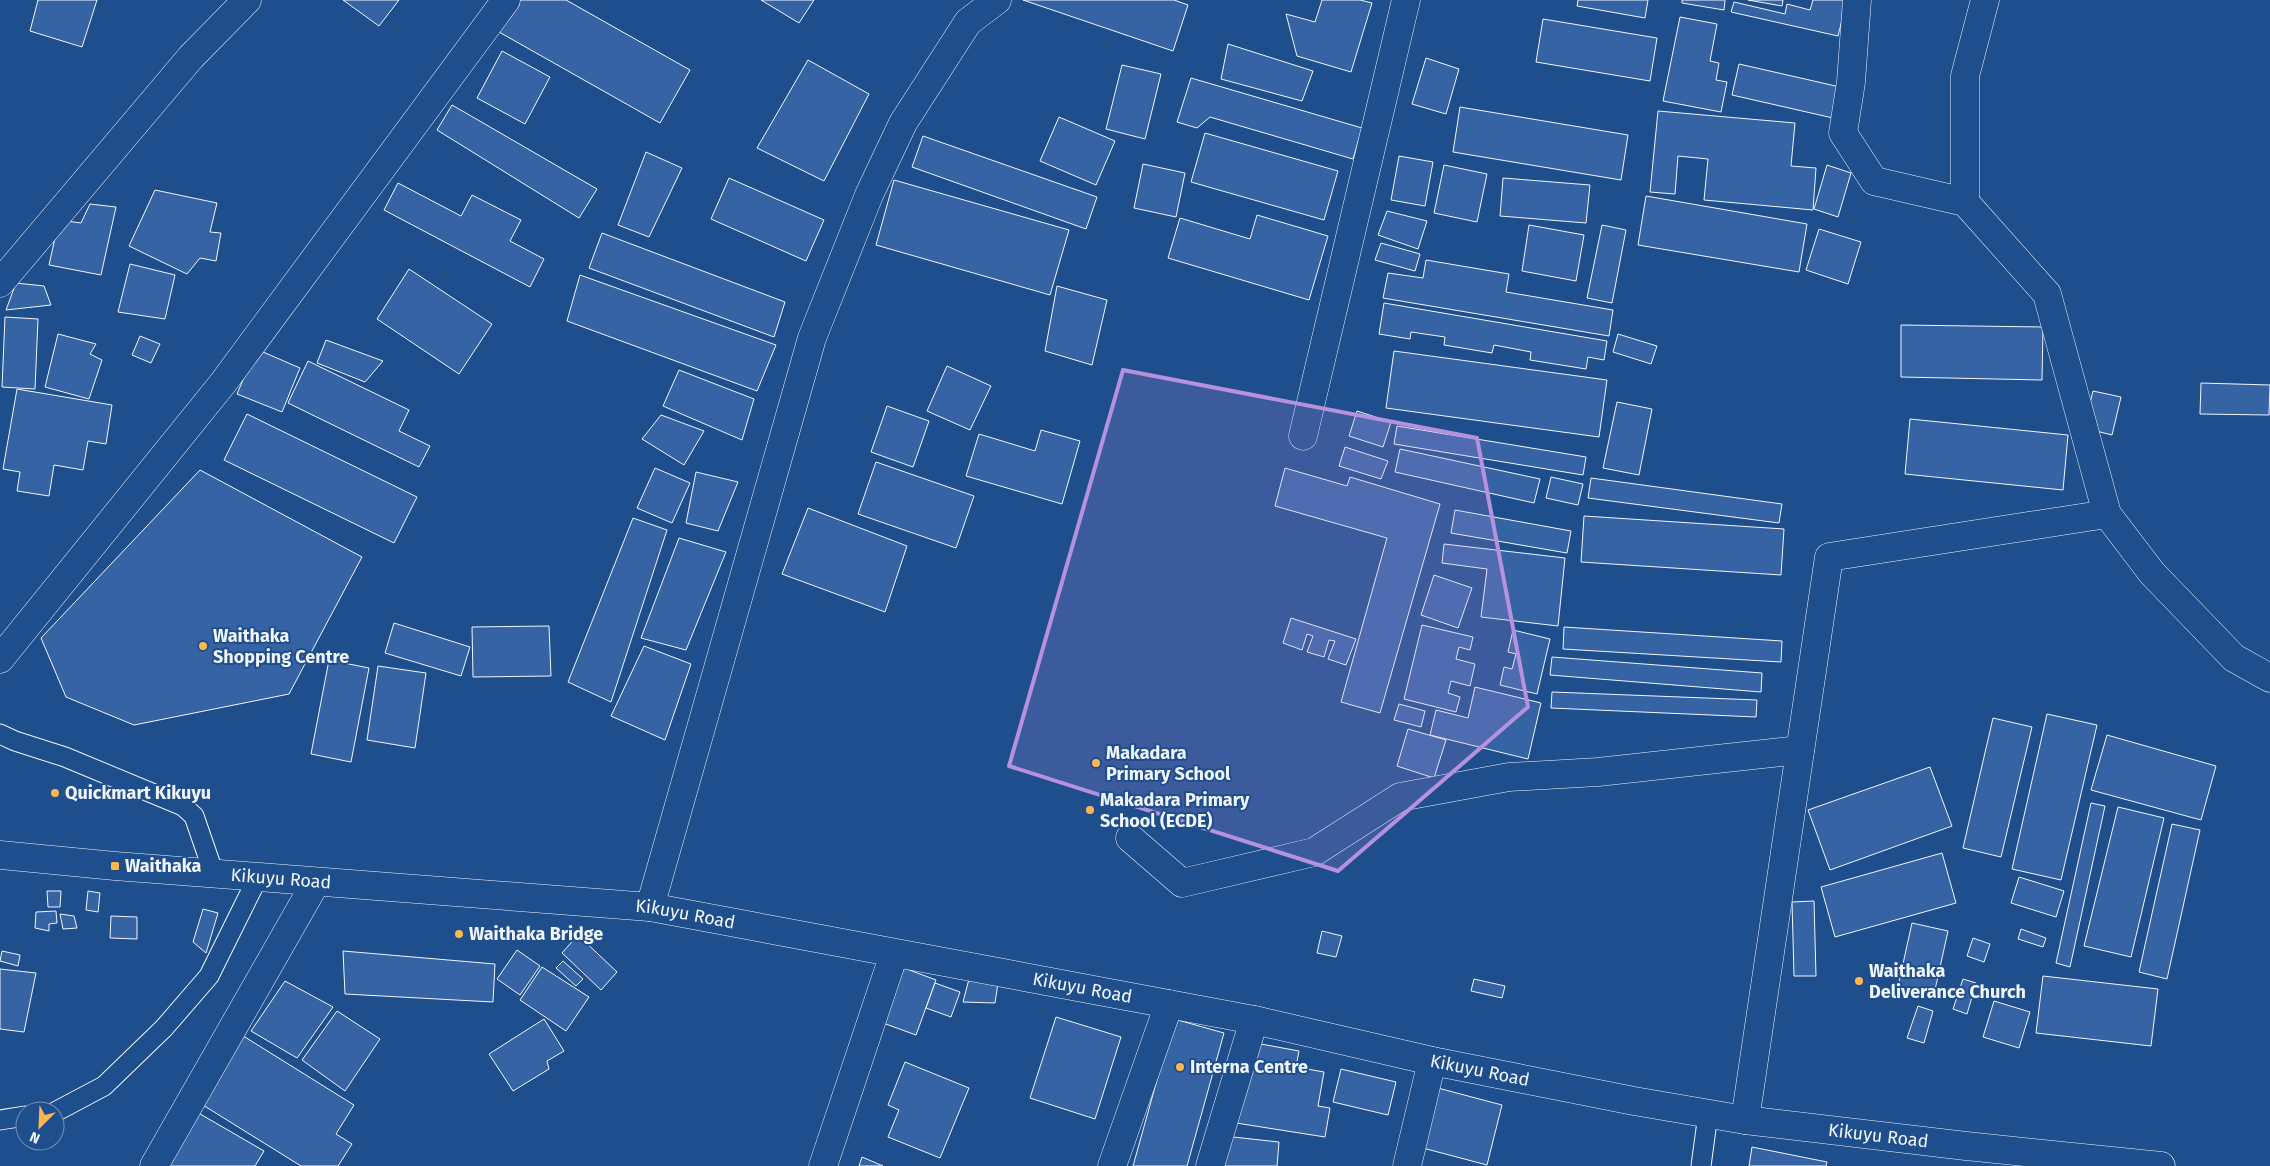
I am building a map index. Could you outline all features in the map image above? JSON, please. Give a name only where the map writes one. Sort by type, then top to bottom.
[{"type":"street","points":[[0,283],[191,57],[247,0]]},
{"type":"street","points":[[0,659],[223,383],[506,0]]},
{"type":"street","points":[[650,907],[812,338],[869,195],[903,123],[968,22],[997,0]]},
{"type":"street","points":[[1303,436],[1406,0]]},
{"type":"street","points":[[1857,0],[1851,82],[1843,133],[1874,181],[1965,202],[2047,294],[2106,514],[2152,573],[2234,658],[2270,678]]},
{"type":"street","points":[[1965,202],[1966,76],[1985,0]]},
{"type":"street","points":[[1745,1120],[1829,557],[2106,514]]},
{"type":"street","points":[[1130,838],[1182,883],[1314,852],[1400,797],[1509,776],[1598,772],[1800,750]]},
{"type":"street","name":"Kikuyu Road","points":[[0,855],[214,874],[650,907],[1254,1020],[1432,1061],[1708,1114],[2095,1163],[2161,1166]]},
{"type":"street","points":[[154,1166],[316,882]]},
{"type":"street","points":[[823,1166],[894,954]]},
{"type":"street","points":[[1112,1166],[1169,1004]]},
{"type":"street","points":[[1210,1166],[1254,1020]]},
{"type":"street","points":[[1407,1166],[1432,1061]]},
{"type":"lane","points":[[0,734],[183,806],[194,816],[214,874]]},
{"type":"lane","points":[[65,1107],[104,1086],[164,1028],[209,976],[258,877]]},
{"type":"lane","points":[[1701,1166],[1708,1114]]},
{"type":"lane","points":[[0,1120],[15,1118]]},
{"type":"highlighted area","points":[[1123,370],[1477,438],[1528,707],[1338,871],[1009,766]]},
{"type":"building","points":[[38,0],[97,0],[82,47],[30,31]]},
{"type":"building","points":[[343,0],[399,0],[379,26]]},
{"type":"building","points":[[517,0],[566,0],[690,70],[660,123],[499,32]]},
{"type":"building","points":[[761,0],[814,0],[799,23]]},
{"type":"building","points":[[1023,0],[1174,0],[1188,5],[1173,51]]},
{"type":"building","points":[[1322,0],[1360,0],[1372,3],[1351,72],[1297,56],[1286,14],[1315,22]]},
{"type":"building","points":[[1578,0],[1648,0],[1645,18],[1577,6]]},
{"type":"building","points":[[1682,0],[1725,0],[1724,10],[1682,3]]},
{"type":"building","points":[[1748,0],[1783,0],[1782,6]]},
{"type":"building","points":[[1813,0],[1847,0],[1838,36],[1731,12],[1734,2],[1785,14],[1787,4],[1810,10]]},
{"type":"building","points":[[1680,17],[1717,24],[1710,61],[1719,63],[1716,80],[1727,82],[1721,112],[1663,101]]},
{"type":"building","points":[[1543,19],[1657,38],[1650,81],[1536,62]]},
{"type":"building","points":[[1228,44],[1313,71],[1302,101],[1221,79]]},
{"type":"building","points":[[502,51],[550,77],[525,124],[477,98]]},
{"type":"building","points":[[1426,58],[1459,69],[1446,114],[1412,104]]},
{"type":"building","points":[[808,60],[869,94],[824,181],[757,148]]},
{"type":"building","points":[[1739,64],[1840,87],[1833,118],[1732,95]]},
{"type":"building","points":[[1122,65],[1161,74],[1145,139],[1106,129]]},
{"type":"building","points":[[1191,78],[1362,128],[1353,159],[1210,117],[1197,128],[1177,122]]},
{"type":"building","points":[[452,105],[597,189],[579,218],[437,130]]},
{"type":"building","points":[[1460,107],[1628,135],[1621,180],[1453,152]]},
{"type":"building","points":[[1658,111],[1795,123],[1791,166],[1816,168],[1813,210],[1704,200],[1708,159],[1678,156],[1675,194],[1650,192]]},
{"type":"building","points":[[1059,117],[1115,141],[1096,185],[1040,161]]},
{"type":"building","points":[[1205,133],[1338,171],[1324,220],[1191,182]]},
{"type":"building","points":[[923,136],[1097,197],[1086,229],[912,167]]},
{"type":"building","points":[[646,152],[682,168],[649,237],[618,225]]},
{"type":"building","points":[[1399,156],[1433,162],[1425,206],[1391,200]]},
{"type":"building","points":[[1143,164],[1185,173],[1176,217],[1134,208]]},
{"type":"building","points":[[1444,165],[1487,174],[1477,222],[1434,213]]},
{"type":"building","points":[[1827,165],[1851,173],[1838,217],[1814,209]]},
{"type":"building","points":[[729,178],[824,220],[806,261],[711,219]]},
{"type":"building","points":[[1503,178],[1590,185],[1586,223],[1500,216]]},
{"type":"building","points":[[894,180],[1069,230],[1050,295],[876,245]]},
{"type":"building","points":[[398,183],[461,216],[472,195],[521,220],[510,241],[544,259],[530,287],[384,210]]},
{"type":"building","points":[[155,190],[217,203],[210,232],[221,233],[216,261],[200,258],[187,274],[129,246]]},
{"type":"building","points":[[1646,196],[1807,224],[1799,272],[1638,245]]},
{"type":"building","points":[[90,204],[116,207],[101,275],[49,265],[59,220],[81,223]]},
{"type":"building","points":[[1387,211],[1427,221],[1418,249],[1378,235]]},
{"type":"building","points":[[1257,215],[1328,236],[1309,300],[1168,258],[1180,218],[1250,239]]},
{"type":"building","points":[[1529,225],[1584,235],[1576,281],[1522,271]]},
{"type":"building","points":[[1602,225],[1626,230],[1612,303],[1587,298]]},
{"type":"building","points":[[1819,229],[1861,242],[1848,284],[1806,270]]},
{"type":"building","points":[[602,233],[785,302],[774,337],[589,268]]},
{"type":"building","points":[[1381,243],[1420,254],[1415,271],[1375,260]]},
{"type":"building","points":[[1426,260],[1509,274],[1506,292],[1613,310],[1609,336],[1383,298],[1388,273],[1423,278]]},
{"type":"building","points":[[130,264],[175,275],[165,319],[118,312]]},
{"type":"building","points":[[409,269],[492,324],[459,374],[377,319]]},
{"type":"building","points":[[580,275],[776,345],[757,391],[567,321]]},
{"type":"building","points":[[16,283],[44,286],[51,305],[6,310]]},
{"type":"building","points":[[1057,286],[1107,300],[1092,365],[1045,351]]},
{"type":"building","points":[[1384,303],[1607,341],[1604,360],[1588,357],[1586,369],[1530,360],[1531,352],[1494,345],[1492,353],[1444,345],[1445,337],[1411,332],[1410,339],[1379,334]]},
{"type":"building","points":[[5,317],[38,319],[35,389],[2,387]]},
{"type":"building","points":[[1901,325],[2043,327],[2042,380],[1901,377]]},
{"type":"building","points":[[58,334],[96,344],[90,354],[102,360],[89,399],[45,387]]},
{"type":"building","points":[[1618,334],[1657,346],[1651,364],[1613,352]]},
{"type":"building","points":[[140,336],[160,344],[151,363],[132,355]]},
{"type":"building","points":[[326,340],[383,361],[365,382],[317,363]]},
{"type":"building","points":[[256,349],[300,368],[282,412],[237,394]]},
{"type":"building","points":[[1394,351],[1607,380],[1599,437],[1386,408]]},
{"type":"building","points":[[308,361],[409,410],[399,431],[430,446],[419,467],[288,403]]},
{"type":"building","points":[[947,366],[991,386],[970,430],[927,411]]},
{"type":"building","points":[[679,370],[754,399],[742,440],[663,406]]},
{"type":"building","points":[[2201,383],[2270,385],[2269,415],[2200,414]]},
{"type":"building","points":[[17,389],[112,405],[106,444],[88,441],[83,470],[54,465],[49,496],[17,491],[20,472],[3,469]]},
{"type":"building","points":[[2093,391],[2121,397],[2112,435],[2084,428]]},
{"type":"building","points":[[1617,402],[1652,409],[1639,475],[1603,468]]},
{"type":"building","points":[[887,406],[929,421],[913,467],[871,452]]},
{"type":"building","points":[[1357,411],[1391,422],[1383,447],[1349,436]]},
{"type":"building","points":[[247,414],[417,497],[394,543],[224,460]]},
{"type":"building","points":[[661,415],[704,431],[684,465],[642,439]]},
{"type":"building","points":[[1910,419],[2068,435],[2063,490],[1905,474]]},
{"type":"building","points":[[1397,426],[1586,457],[1583,475],[1394,444]]},
{"type":"building","points":[[1041,430],[1080,441],[1062,504],[966,476],[979,434],[1035,451]]},
{"type":"building","points":[[1345,447],[1388,461],[1381,479],[1339,466]]},
{"type":"building","points":[[1400,449],[1540,479],[1534,503],[1395,472]]},
{"type":"building","points":[[876,462],[974,496],[956,548],[858,514]]},
{"type":"building","points":[[655,468],[690,483],[672,523],[637,508]]},
{"type":"building","points":[[1285,468],[1347,486],[1350,477],[1440,504],[1380,713],[1341,702],[1387,538],[1275,506]]},
{"type":"building","points":[[200,470],[362,557],[289,694],[134,725],[66,697],[41,638]]},
{"type":"building","points":[[696,472],[738,482],[718,531],[686,523]]},
{"type":"building","points":[[1551,477],[1583,484],[1578,505],[1546,498]]},
{"type":"building","points":[[1591,478],[1782,504],[1779,523],[1588,498]]},
{"type":"building","points":[[808,508],[907,546],[885,612],[782,574]]},
{"type":"building","points":[[1455,510],[1571,531],[1567,553],[1451,533]]},
{"type":"building","points":[[1584,516],[1784,529],[1781,575],[1581,562]]},
{"type":"building","points":[[633,518],[667,530],[611,702],[568,682]]},
{"type":"building","points":[[679,538],[726,552],[686,650],[641,638]]},
{"type":"building","points":[[1444,544],[1565,558],[1558,626],[1481,617],[1487,569],[1442,563]]},
{"type":"building","points":[[1434,575],[1472,588],[1458,628],[1421,615]]},
{"type":"building","points":[[1291,618],[1356,639],[1346,665],[1328,659],[1335,641],[1329,640],[1324,657],[1307,652],[1313,636],[1307,634],[1302,650],[1283,643]]},
{"type":"building","points":[[394,623],[470,647],[461,676],[385,653]]},
{"type":"building","points":[[1422,625],[1473,637],[1470,650],[1459,647],[1456,659],[1475,664],[1470,686],[1451,681],[1448,693],[1460,697],[1456,712],[1404,699]]},
{"type":"building","points":[[549,626],[551,676],[473,677],[472,627]]},
{"type":"building","points":[[1564,627],[1782,641],[1781,662],[1563,649]]},
{"type":"building","points":[[1513,630],[1550,639],[1537,694],[1500,685],[1504,667],[1512,669],[1516,654],[1508,652]]},
{"type":"building","points":[[644,646],[691,664],[665,740],[611,716]]},
{"type":"building","points":[[1552,657],[1762,673],[1761,692],[1550,675]]},
{"type":"building","points":[[329,660],[369,668],[351,762],[311,754]]},
{"type":"building","points":[[378,666],[426,673],[415,748],[367,740]]},
{"type":"building","points":[[1475,687],[1541,703],[1528,759],[1430,735],[1436,710],[1468,718]]},
{"type":"building","points":[[1552,692],[1757,700],[1756,717],[1551,708]]},
{"type":"building","points":[[1399,704],[1425,711],[1421,727],[1394,720]]},
{"type":"building","points":[[2047,714],[2097,725],[2061,880],[2012,869]]},
{"type":"building","points":[[1993,718],[2032,727],[2001,857],[1963,848]]},
{"type":"building","points":[[1408,729],[1446,740],[1434,778],[1397,766]]},
{"type":"building","points":[[2107,735],[2216,766],[2201,820],[2091,790]]},
{"type":"building","points":[[1930,767],[1952,826],[1830,870],[1808,810]]},
{"type":"building","points":[[2091,803],[2105,806],[2070,967],[2056,963]]},
{"type":"building","points":[[2118,807],[2164,818],[2131,957],[2084,946]]},
{"type":"building","points":[[2172,824],[2200,830],[2167,979],[2139,972]]},
{"type":"building","points":[[1942,853],[1956,903],[1835,937],[1821,887]]},
{"type":"building","points":[[2019,877],[2064,891],[2056,917],[2011,903]]},
{"type":"building","points":[[47,891],[61,891],[60,907],[48,907]]},
{"type":"building","points":[[88,891],[100,893],[98,912],[86,910]]},
{"type":"building","points":[[1814,901],[1816,976],[1794,976],[1792,902]]},
{"type":"building","points":[[203,909],[218,913],[206,953],[193,942]]},
{"type":"building","points":[[56,911],[57,923],[49,924],[49,931],[35,928],[36,912]]},
{"type":"building","points":[[60,914],[74,916],[77,928],[63,929]]},
{"type":"building","points":[[111,916],[137,917],[137,939],[110,938]]},
{"type":"building","points":[[1912,923],[1948,931],[1933,999],[1897,991]]},
{"type":"building","points":[[2021,929],[2046,938],[2043,947],[2018,939]]},
{"type":"building","points":[[1322,931],[1342,936],[1336,957],[1317,953]]},
{"type":"building","points":[[578,935],[617,972],[601,990],[562,953]]},
{"type":"building","points":[[1973,938],[1990,944],[1984,962],[1967,956]]},
{"type":"building","points":[[517,950],[540,966],[520,995],[497,979]]},
{"type":"building","points":[[2,951],[20,955],[18,966],[0,961]]},
{"type":"building","points":[[343,951],[495,964],[493,1002],[345,994]]},
{"type":"building","points":[[563,961],[583,979],[576,986],[556,968]]},
{"type":"building","points":[[542,967],[589,997],[566,1031],[520,1000]]},
{"type":"building","points":[[904,968],[936,980],[916,1035],[883,1023]]},
{"type":"building","points":[[0,969],[36,973],[24,1032],[0,1029]]},
{"type":"building","points":[[2043,976],[2158,989],[2151,1046],[2036,1033]]},
{"type":"building","points":[[969,979],[998,983],[995,1003],[963,1002]]},
{"type":"building","points":[[1474,979],[1505,986],[1502,998],[1471,991]]},
{"type":"building","points":[[1963,979],[1976,983],[1967,1014],[1953,1009]]},
{"type":"building","points":[[285,981],[333,1007],[297,1058],[251,1031]]},
{"type":"building","points":[[935,983],[960,992],[951,1017],[926,1008]]},
{"type":"building","points":[[1994,1001],[2030,1012],[2019,1048],[1983,1037]]},
{"type":"building","points":[[1918,1006],[1933,1011],[1924,1043],[1907,1038]]},
{"type":"building","points":[[337,1011],[380,1039],[345,1091],[302,1060]]},
{"type":"building","points":[[1056,1017],[1121,1037],[1095,1119],[1030,1098]]},
{"type":"building","points":[[544,1019],[564,1051],[547,1061],[549,1069],[513,1091],[489,1054]]},
{"type":"building","points":[[1174,1019],[1224,1033],[1187,1166],[1133,1166]]},
{"type":"building","points":[[240,1034],[354,1105],[336,1134],[352,1144],[338,1166],[301,1166],[198,1102]]},
{"type":"building","points":[[1250,1042],[1299,1051],[1296,1067],[1324,1072],[1318,1106],[1330,1108],[1325,1137],[1236,1123]]},
{"type":"building","points":[[905,1062],[969,1088],[940,1158],[888,1137],[899,1110],[888,1105]]},
{"type":"building","points":[[1341,1069],[1396,1082],[1388,1115],[1333,1102]]},
{"type":"building","points":[[1434,1087],[1502,1105],[1487,1165],[1419,1147]]},
{"type":"building","points":[[195,1111],[264,1151],[255,1166],[164,1166]]},
{"type":"building","points":[[1224,1136],[1279,1142],[1277,1166],[1221,1166]]},
{"type":"building","points":[[1752,1147],[1827,1162],[1826,1166],[1749,1166]]},
{"type":"building","points":[[862,1157],[883,1166],[859,1166]]},
{"type":"place","name":"Waithaka Shopping Centre","points":[[203,646]]},
{"type":"place","name":"Makadara Primary School","points":[[1096,763]]},
{"type":"place","name":"Quickmart Kikuyu","points":[[55,793]]},
{"type":"place","name":"Makadara Primary School (ECDE)","points":[[1090,810]]},
{"type":"place","name":"Waithaka","points":[[115,866]]},
{"type":"place","name":"Waithaka Bridge","points":[[459,934]]},
{"type":"place","name":"Waithaka Deliverance Church","points":[[1859,981]]},
{"type":"place","name":"Interna Centre","points":[[1180,1067]]}]
